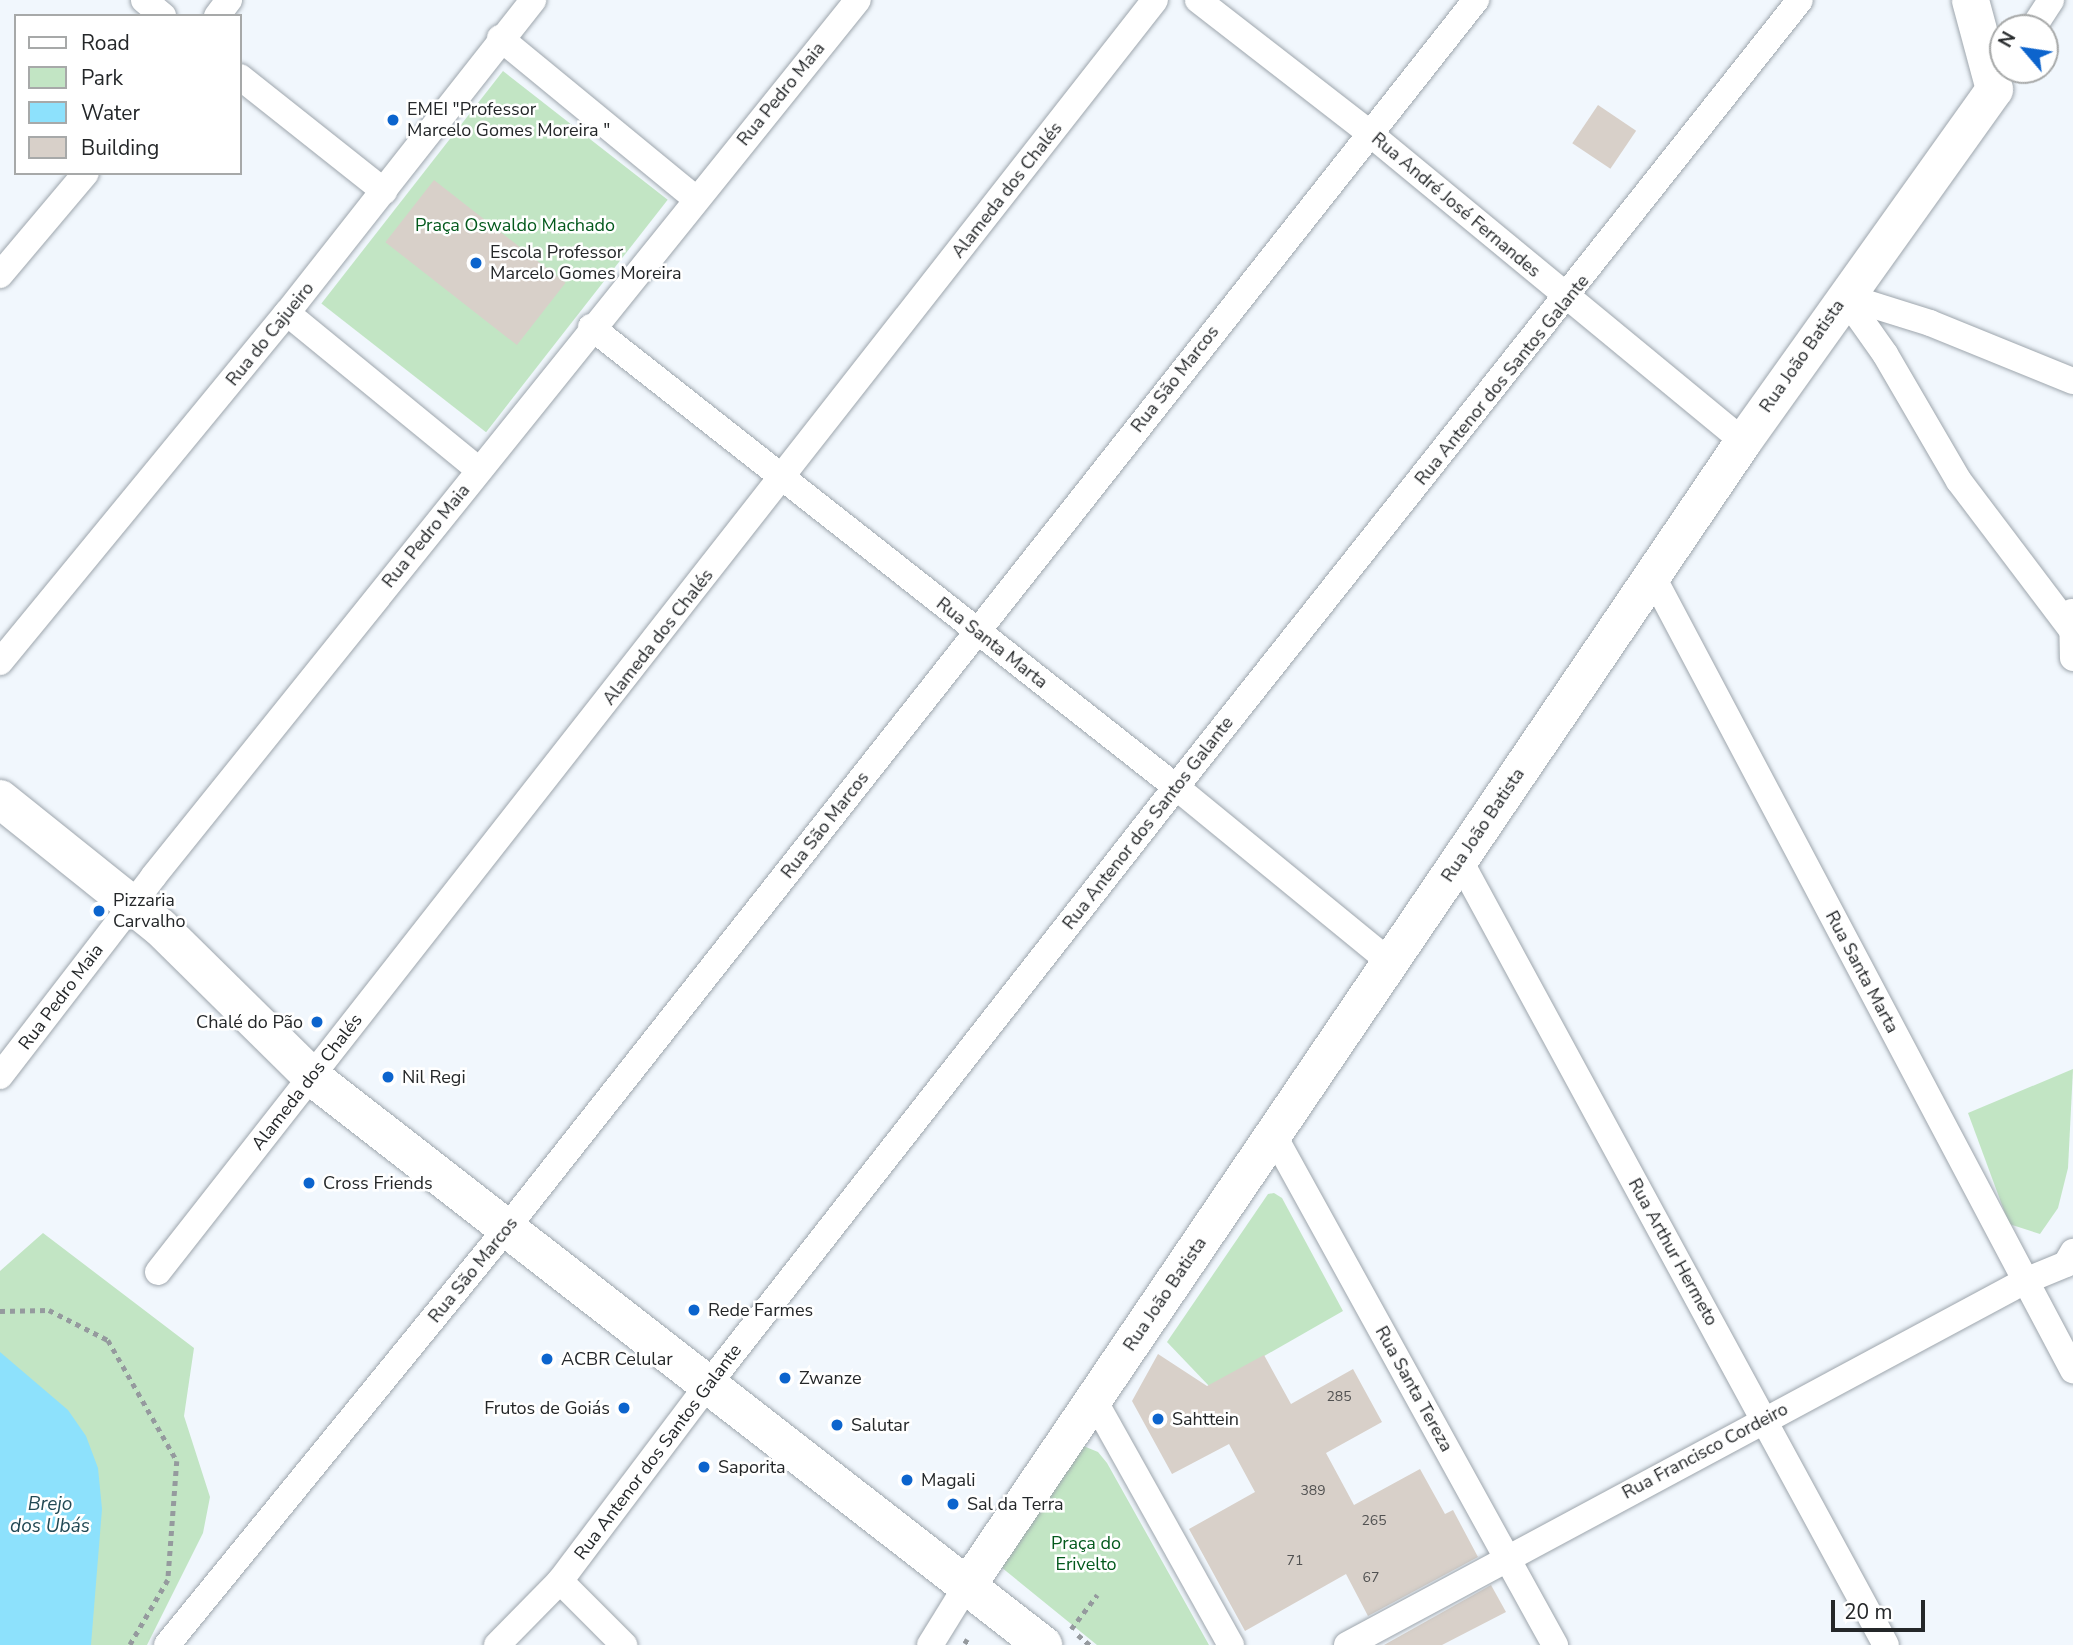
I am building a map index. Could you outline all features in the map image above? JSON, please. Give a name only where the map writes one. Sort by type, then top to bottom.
[{"type":"main road","points":[[0,799],[131,904],[312,1077],[967,1585],[1057,1637]]},
{"type":"street","points":[[144,0],[161,14]]},
{"type":"street","name":"Rua do Cajueiro","points":[[0,662],[287,313],[500,38],[533,0]]},
{"type":"street","name":"Rua Pedro Maia","points":[[0,1076],[131,904],[591,327],[858,0]]},
{"type":"street","name":"Alameda dos Chalés","points":[[158,1272],[783,479],[1156,0]]},
{"type":"street","name":"Rua André José Fernandes","points":[[1198,0],[1368,132],[1743,441]]},
{"type":"street","name":"Rua São Marcos","points":[[167,1645],[506,1229],[978,632],[1368,132],[1476,0]]},
{"type":"street","name":"Rua Antenor dos Santos Galante","points":[[497,1645],[560,1581],[707,1386],[1176,787],[1568,298],[1800,0]]},
{"type":"street","points":[[1970,0],[1989,51]]},
{"type":"street","points":[[500,38],[696,199]]},
{"type":"street","points":[[242,79],[384,191]]},
{"type":"street","name":"Rua João Batista","points":[[967,1585],[1743,441],[1997,84]]},
{"type":"street","points":[[0,275],[84,175]]},
{"type":"street","points":[[1844,296],[1930,323],[2073,381]]},
{"type":"street","points":[[1844,296],[1885,354],[1959,481],[2072,616],[2073,658]]},
{"type":"street","points":[[287,313],[479,470]]},
{"type":"street","name":"Rua Santa Marta","points":[[591,327],[1176,787],[1390,962]]},
{"type":"street","name":"Rua Santa Marta","points":[[1652,575],[2073,1370]]},
{"type":"street","name":"Rua Arthur Hermeto","points":[[1459,859],[1886,1645]]},
{"type":"street","name":"Rua Santa Tereza","points":[[1273,1134],[1555,1645]]},
{"type":"street","name":"Rua Francisco Cordeiro","points":[[1347,1645],[1764,1419],[2070,1258]]},
{"type":"street","points":[[1094,1400],[1231,1645]]},
{"type":"street","points":[[560,1581],[624,1645]]},
{"type":"street","points":[[930,1645],[967,1585]]},
{"type":"path","points":[[0,1311],[50,1310],[108,1340],[177,1461],[168,1580],[130,1645]]},
{"type":"path","points":[[1057,1637],[1097,1595]]},
{"type":"green space","name":"Praça Oswaldo Machado","points":[[503,71],[668,200],[486,432],[321,303]]},
{"type":"green space","points":[[2073,1069],[2068,1168],[2058,1208],[2040,1234],[2009,1224],[1968,1113]]},
{"type":"green space","points":[[1274,1193],[1282,1198],[1343,1311],[1210,1387],[1167,1342],[1268,1194]]},
{"type":"green space","points":[[43,1233],[194,1348],[184,1416],[210,1497],[203,1533],[147,1645],[0,1645],[0,1271]]},
{"type":"green space","name":"Praça do Erivelto","points":[[1081,1445],[1098,1452],[1107,1463],[1209,1645],[1097,1645],[1001,1567],[1009,1543],[1016,1547]]},
{"type":"water","name":"Brejo dos Ubás","points":[[0,1352],[68,1410],[86,1436],[98,1468],[102,1509],[91,1645],[0,1645]]},
{"type":"building","points":[[1598,105],[1636,131],[1610,169],[1572,143]]},
{"type":"building","name":"Escola Professor Marcelo Gomes Moreira","points":[[434,180],[566,283],[517,345],[385,242]]},
{"type":"building","points":[[1158,1354],[1207,1386],[1264,1355],[1291,1404],[1353,1369],[1382,1422],[1326,1453],[1354,1505],[1420,1469],[1445,1514],[1453,1510],[1478,1557],[1368,1616],[1346,1574],[1245,1631],[1189,1529],[1255,1492],[1229,1444],[1172,1474],[1132,1401]]},
{"type":"building","points":[[1491,1585],[1506,1612],[1442,1645],[1384,1645]]},
{"type":"place","name":"EMEI \"Professor Marcelo Gomes Moreira \"","points":[[393,120]]},
{"type":"place","name":"Escola Professor Marcelo Gomes Moreira","points":[[476,263]]},
{"type":"place","name":"Pizzaria Carvalho","points":[[99,911]]},
{"type":"place","name":"Chalé do Pão","points":[[317,1022]]},
{"type":"place","name":"Nil Regi","points":[[388,1077]]},
{"type":"place","name":"Cross Friends","points":[[309,1183]]},
{"type":"place","name":"Rede Farmes","points":[[694,1310]]},
{"type":"place","name":"ACBR Celular","points":[[547,1359]]},
{"type":"place","name":"Zwanze","points":[[785,1378]]},
{"type":"place","name":"Frutos de Goiás","points":[[624,1408]]},
{"type":"place","name":"Sahttein","points":[[1158,1419]]},
{"type":"place","name":"Salutar","points":[[837,1425]]},
{"type":"place","name":"Saporita","points":[[704,1467]]},
{"type":"place","name":"Magali","points":[[907,1480]]},
{"type":"place","name":"Sal da Terra","points":[[953,1504]]}]
